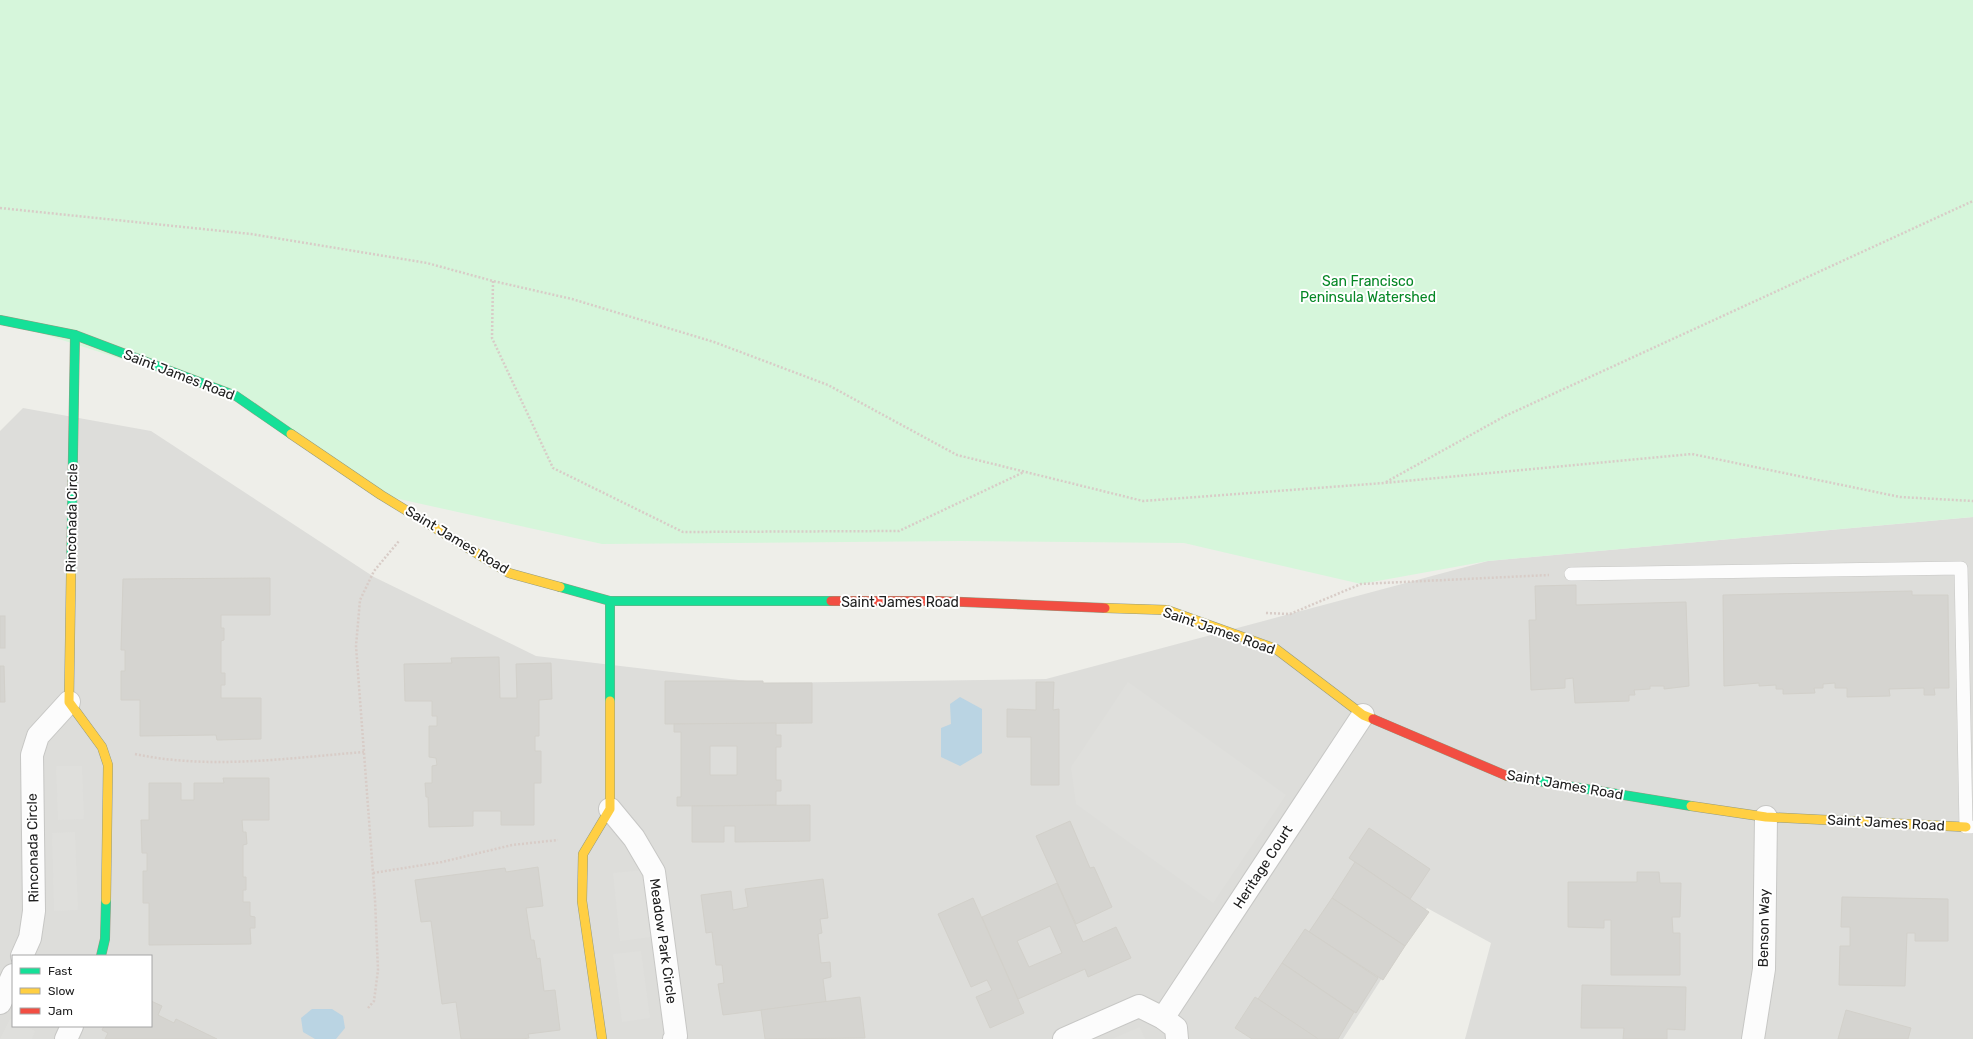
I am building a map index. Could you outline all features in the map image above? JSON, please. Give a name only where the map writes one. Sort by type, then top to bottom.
[{"type":"street","name":"Saint James Road","points":[[0,320],[75,334],[236,396],[381,495],[509,573],[610,601],[939,601],[1167,610],[1276,649],[1363,715],[1511,778],[1766,817],[1969,827]]},
{"type":"street","name":"Rinconada Circle","points":[[22,955],[30,938],[34,912],[32,755],[38,736],[69,702],[75,334]]},
{"type":"street","points":[[602,1039],[582,901],[584,854],[610,809],[610,601]]},
{"type":"street","points":[[69,702],[102,747],[108,765],[105,939],[101,955]]},
{"type":"street","name":"Heritage Court","points":[[1163,1018],[1363,715]]},
{"type":"street","name":"Meadow Park Circle","points":[[610,809],[634,838],[654,872],[676,1036],[674,1039]]},
{"type":"street","name":"Benson Way","points":[[1753,1039],[1764,969],[1766,817]]},
{"type":"street","points":[[0,1003],[12,977]]},
{"type":"street","points":[[1064,1039],[1139,1006],[1163,1018],[1176,1028],[1177,1039]]},
{"type":"street","points":[[66,1039],[72,1027]]},
{"type":"lane","name":"Saint James Road","points":[[1571,574],[1961,568],[1969,827]]},
{"type":"path","points":[[1384,483],[1505,416],[1973,202]]},
{"type":"path","points":[[0,208],[251,234],[427,262],[493,281],[572,299],[714,342],[828,385],[957,454],[1143,501],[1384,483],[1692,454],[1900,497],[1973,501]]},
{"type":"path","points":[[493,281],[492,338],[553,468],[683,532],[899,531],[1025,472]]},
{"type":"path","points":[[368,1008],[374,1001],[378,970],[373,873],[356,646],[360,600],[374,571],[399,541]]},
{"type":"path","points":[[1259,613],[1290,614],[1360,584],[1571,574]]},
{"type":"path","points":[[102,747],[156,758],[234,762],[364,752]]},
{"type":"path","points":[[373,873],[442,862],[512,845],[595,836]]},
{"type":"shaded area","points":[[23,408],[151,431],[374,577],[536,656],[765,683],[1046,679],[1488,561],[1973,517],[1973,1039],[1465,1039],[1491,943],[1427,908],[1343,1039],[0,1039],[0,431]]},
{"type":"shaded area","points":[[1128,682],[1286,795],[1213,903],[1076,804],[1071,767]]},
{"type":"shaded area","points":[[56,766],[82,766],[84,819],[58,820]]},
{"type":"shaded area","points":[[75,832],[78,910],[54,911],[52,833]]},
{"type":"shaded area","points":[[644,870],[651,937],[620,941],[613,873]]},
{"type":"shaded area","points":[[641,951],[650,1018],[622,1022],[613,954]]},
{"type":"shaded area","points":[[10,1019],[12,1020],[12,1027],[27,1027],[35,1031],[32,1039],[0,1039]]},
{"type":"shaded area","points":[[1140,1027],[1145,1039],[1112,1039]]},
{"type":"green space","name":"San Francisco Peninsula Watershed","points":[[0,0],[1973,0],[1973,517],[1488,561],[1361,584],[1184,543],[960,541],[602,544],[381,495],[236,396],[0,320]]},
{"type":"water","points":[[960,697],[982,709],[982,753],[960,766],[941,757],[941,728],[951,724],[950,704]]},
{"type":"water","points":[[312,1009],[332,1009],[343,1016],[345,1028],[336,1039],[315,1039],[303,1032],[301,1018]]},
{"type":"building","points":[[270,578],[270,615],[221,615],[221,628],[224,628],[224,640],[221,641],[221,673],[225,673],[225,685],[221,685],[221,698],[261,698],[261,739],[217,740],[216,735],[140,736],[140,700],[121,700],[121,671],[125,671],[125,650],[121,650],[123,579]]},
{"type":"building","points":[[1576,585],[1576,605],[1686,602],[1689,686],[1664,689],[1664,686],[1650,686],[1650,689],[1634,690],[1635,695],[1629,695],[1629,701],[1575,703],[1573,678],[1565,679],[1565,688],[1531,690],[1529,620],[1536,620],[1535,586]]},
{"type":"building","points":[[1912,591],[1912,595],[1948,595],[1949,688],[1934,688],[1935,695],[1924,695],[1924,688],[1889,689],[1890,696],[1847,697],[1847,688],[1835,688],[1835,683],[1823,684],[1823,688],[1814,688],[1815,693],[1783,694],[1783,689],[1776,689],[1776,685],[1759,686],[1759,683],[1724,686],[1723,595]]},
{"type":"building","points":[[0,616],[5,616],[5,648],[0,648]]},
{"type":"building","points":[[499,657],[500,698],[517,698],[516,664],[551,663],[552,699],[539,700],[539,736],[535,736],[535,751],[541,751],[541,783],[534,783],[534,825],[501,825],[501,811],[473,811],[473,826],[429,827],[428,797],[426,797],[425,783],[432,783],[432,766],[437,765],[436,758],[429,757],[429,726],[437,726],[437,716],[432,716],[432,701],[405,701],[404,664],[452,663],[451,658]]},
{"type":"building","points":[[0,666],[4,666],[5,702],[0,702]]},
{"type":"building","points":[[665,681],[763,681],[763,683],[812,683],[812,723],[665,724]]},
{"type":"building","points":[[1036,682],[1054,682],[1053,710],[1059,709],[1059,785],[1031,785],[1031,737],[1007,737],[1007,709],[1036,710]]},
{"type":"building","points":[[776,723],[776,735],[781,735],[781,747],[776,747],[776,780],[781,780],[781,791],[776,791],[776,805],[677,806],[677,797],[681,797],[681,732],[674,732],[674,724]],"holes":[[[710,746],[737,746],[737,775],[710,775]]]},
{"type":"building","points":[[223,778],[269,778],[269,820],[242,820],[243,832],[246,832],[247,844],[243,845],[243,877],[246,877],[246,890],[243,890],[243,902],[250,902],[250,916],[255,917],[255,928],[250,928],[251,944],[149,945],[149,903],[143,903],[143,871],[147,871],[147,853],[142,853],[141,820],[149,820],[149,783],[181,783],[181,800],[194,800],[194,783],[224,783]]},
{"type":"building","points":[[810,805],[810,841],[735,842],[735,826],[724,826],[724,842],[692,842],[692,806]]},
{"type":"building","points":[[1070,821],[1090,868],[1094,867],[1112,907],[1076,924],[1036,836]]},
{"type":"building","points":[[1369,828],[1430,869],[1410,899],[1349,858]]},
{"type":"building","points":[[1355,862],[1429,912],[1405,946],[1332,898]]},
{"type":"building","points":[[538,867],[543,906],[526,908],[531,940],[534,940],[537,959],[540,958],[544,991],[555,990],[560,1030],[528,1034],[529,1038],[522,1039],[461,1039],[456,1002],[442,1004],[431,921],[421,922],[415,880],[505,868],[506,872]]},
{"type":"building","points":[[1637,872],[1659,872],[1660,883],[1681,883],[1680,917],[1672,917],[1673,933],[1680,933],[1680,975],[1611,975],[1611,920],[1604,920],[1604,928],[1568,927],[1568,882],[1637,882]]},
{"type":"building","points":[[823,879],[828,918],[820,919],[822,933],[818,934],[821,963],[830,962],[831,977],[823,979],[826,1002],[723,1015],[718,984],[724,983],[722,965],[716,965],[712,932],[706,933],[701,895],[731,891],[733,910],[748,907],[745,889]]},
{"type":"building","points":[[1057,883],[1083,942],[1116,927],[1131,958],[1088,977],[1085,969],[1018,999],[982,917]],"holes":[[[1050,926],[1062,953],[1029,967],[1017,941]]]},
{"type":"building","points":[[1842,897],[1948,899],[1948,941],[1915,941],[1915,933],[1907,933],[1905,986],[1839,985],[1840,946],[1850,946],[1850,927],[1841,927]]},
{"type":"building","points":[[973,898],[1024,1013],[990,1028],[976,997],[992,990],[987,980],[971,987],[938,914]]},
{"type":"building","points":[[1332,898],[1405,946],[1383,980],[1309,932]]},
{"type":"building","points":[[1305,929],[1378,978],[1356,1013],[1282,963]]},
{"type":"building","points":[[1282,963],[1354,1012],[1338,1039],[1318,1039],[1258,999]]},
{"type":"building","points":[[1582,985],[1686,987],[1685,1030],[1667,1029],[1667,1039],[1623,1039],[1624,1028],[1581,1028]]},
{"type":"building","points":[[860,997],[865,1038],[765,1039],[761,1010]]},
{"type":"building","points":[[1255,997],[1317,1039],[1252,1039],[1235,1028]]},
{"type":"building","points":[[152,1001],[162,1006],[158,1015],[174,1023],[176,1019],[217,1039],[105,1039],[108,1033],[102,1030],[104,1027],[152,1027]]},
{"type":"building","points":[[1846,1010],[1911,1028],[1908,1039],[1838,1039]]},
{"type":"traffic: fast","points":[[0,320],[75,335],[236,396],[291,434]]},
{"type":"traffic: fast","points":[[71,573],[75,335]]},
{"type":"traffic: fast","points":[[560,587],[610,601],[831,601]]},
{"type":"traffic: fast","points":[[610,601],[610,701]]},
{"type":"traffic: fast","points":[[1507,776],[1691,806]]},
{"type":"traffic: fast","points":[[101,955],[105,939],[106,900]]},
{"type":"traffic: slow","points":[[291,434],[381,495],[509,573],[560,587]]},
{"type":"traffic: slow","points":[[71,573],[69,702],[102,747],[108,765],[106,900]]},
{"type":"traffic: slow","points":[[1105,608],[1167,610],[1276,649],[1363,715],[1373,719]]},
{"type":"traffic: slow","points":[[602,1039],[582,901],[583,854],[610,809],[610,701]]},
{"type":"traffic: slow","points":[[1691,806],[1766,817],[1966,827]]},
{"type":"traffic: jam","points":[[831,601],[939,601],[1105,608]]},
{"type":"traffic: jam","points":[[1373,719],[1507,776]]}]
